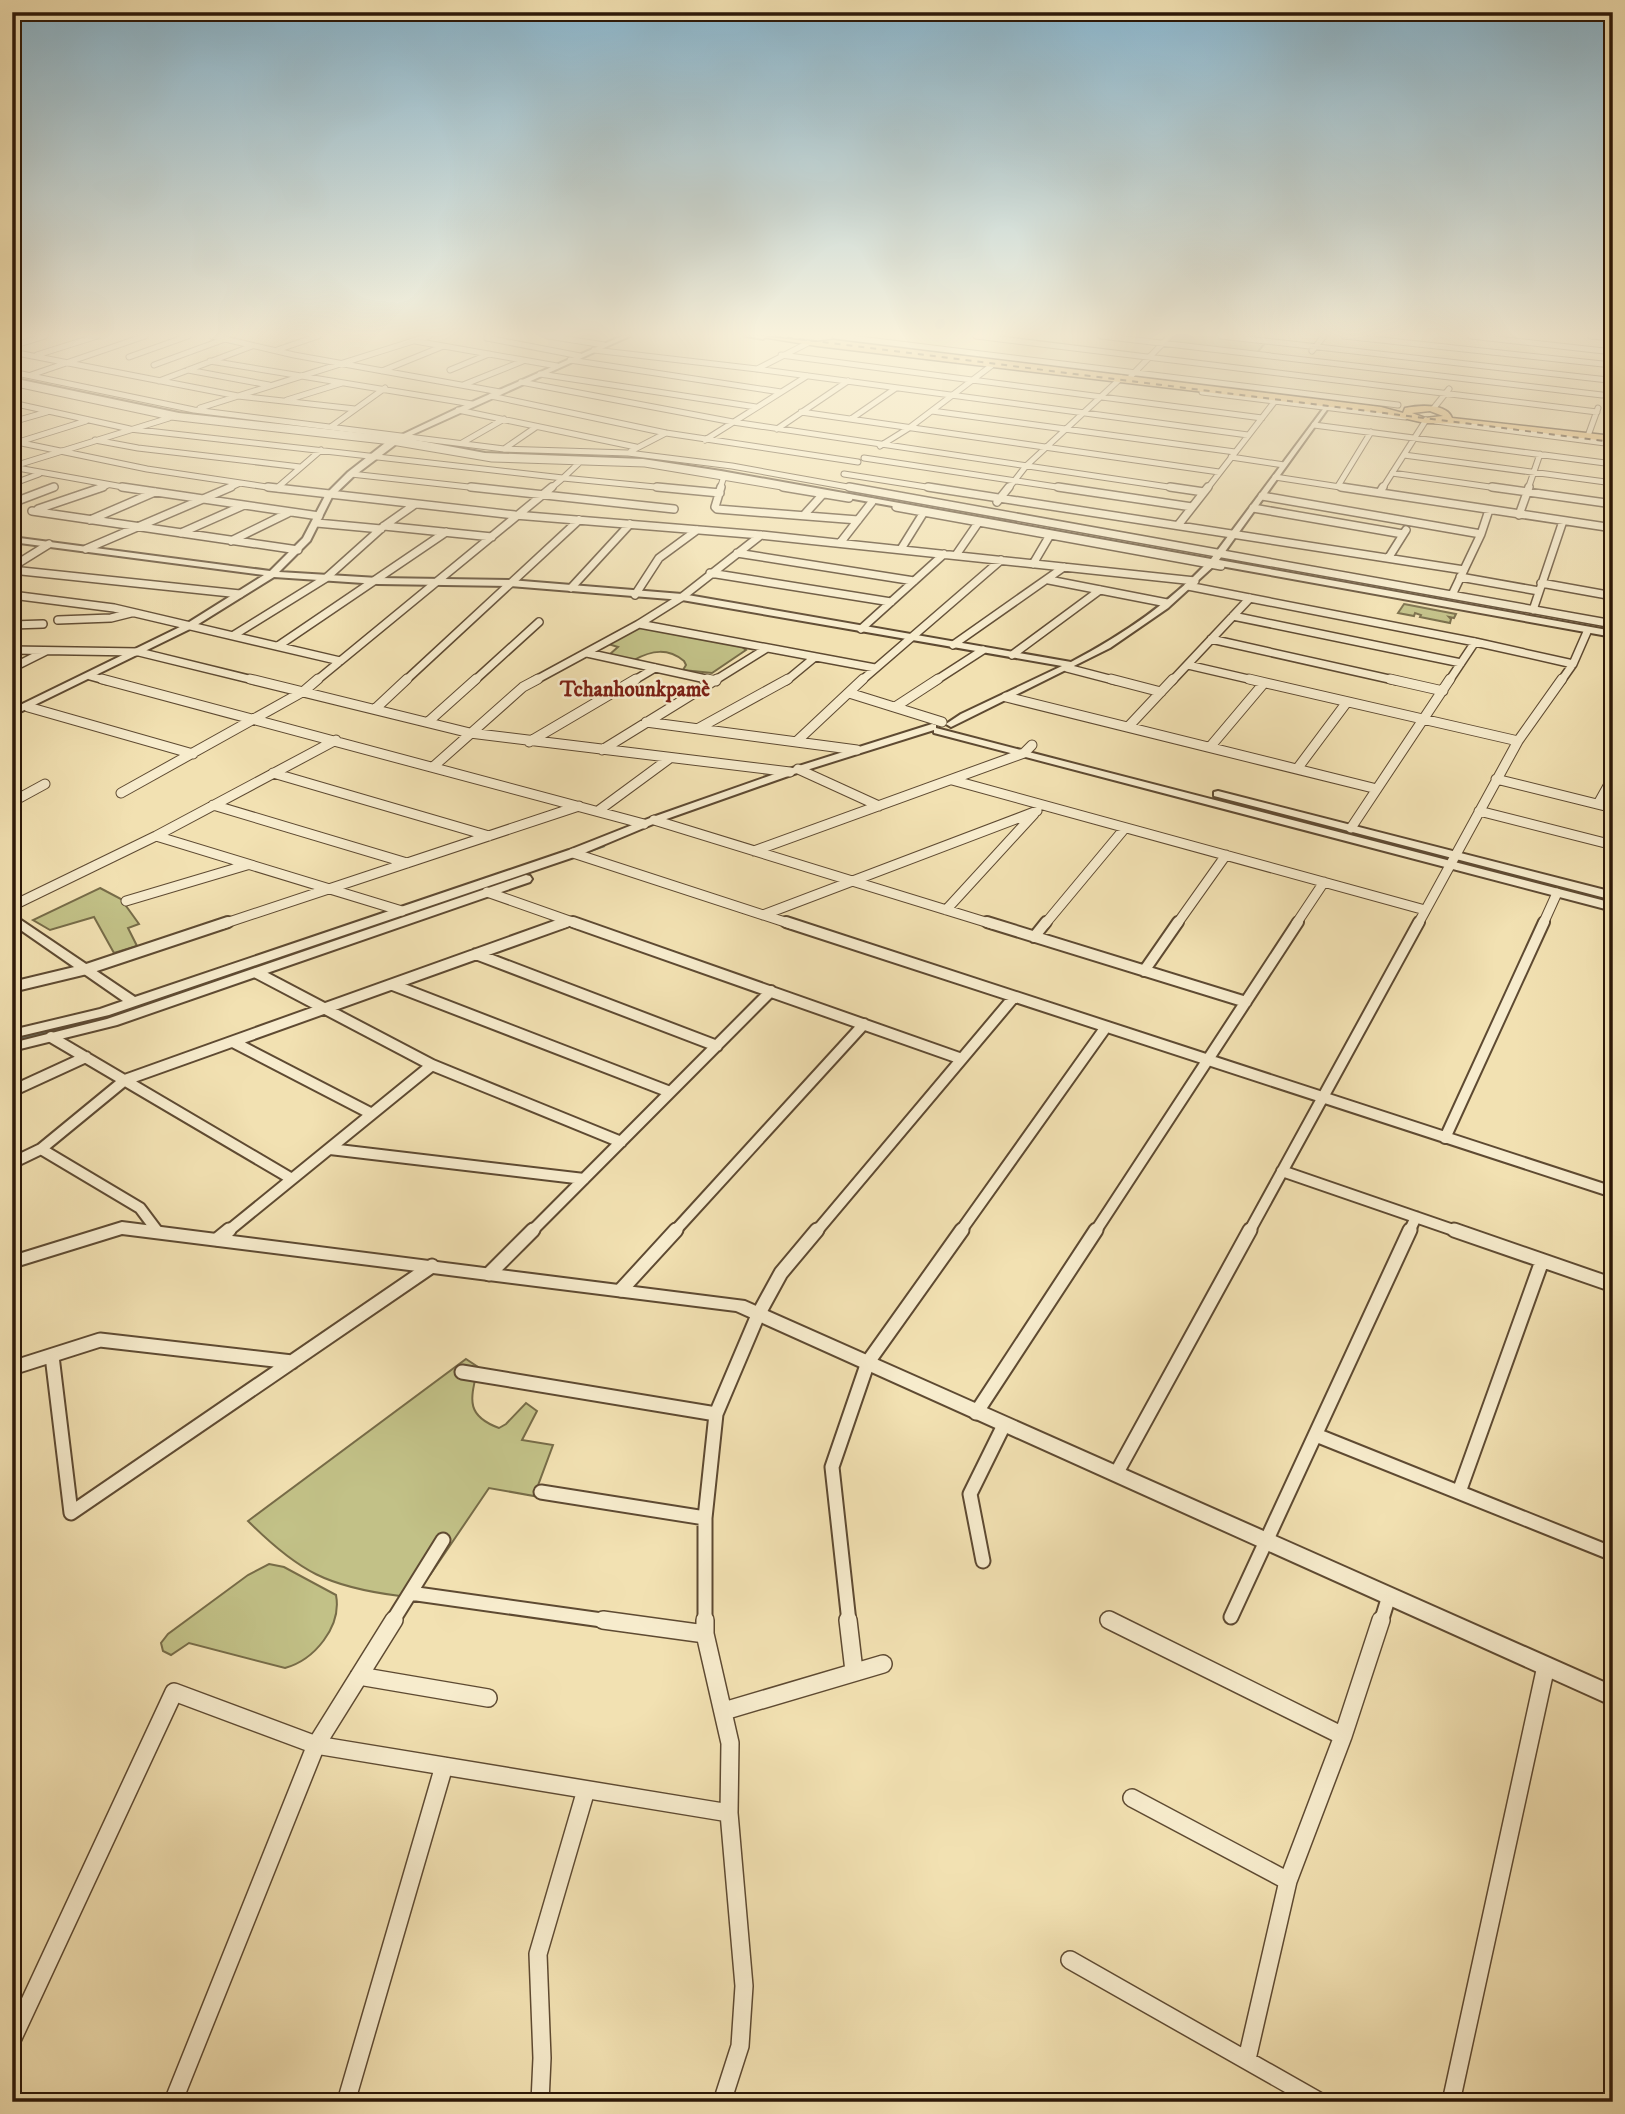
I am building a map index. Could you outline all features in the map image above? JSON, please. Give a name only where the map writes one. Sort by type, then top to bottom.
[{"type":"highway","points":[[1576,435],[1613,440]]},
{"type":"street","points":[[20,442],[43,435]]},
{"type":"street","points":[[12,467],[112,435]]},
{"type":"street","points":[[181,435],[720,493]]},
{"type":"street","points":[[362,435],[504,449],[628,453],[732,466],[989,511],[1216,559],[1613,635]]},
{"type":"street","points":[[366,435],[398,438]]},
{"type":"street","points":[[371,435],[487,451],[625,456],[709,467],[1216,559],[1613,635]]},
{"type":"street","points":[[380,435],[492,459],[645,464],[724,476],[978,523],[1452,595],[1613,626]]},
{"type":"street","points":[[12,713],[189,626],[272,574],[298,551],[330,496],[351,474],[370,457],[405,435]]},
{"type":"street","points":[[462,443],[477,435]]},
{"type":"street","points":[[504,449],[524,435]]},
{"type":"street","points":[[577,435],[636,447]]},
{"type":"street","points":[[628,453],[662,435]]},
{"type":"street","points":[[675,435],[858,463]]},
{"type":"street","points":[[705,440],[713,435]]},
{"type":"street","points":[[817,435],[1204,492]]},
{"type":"street","points":[[830,485],[898,435]]},
{"type":"street","points":[[957,435],[1219,472]]},
{"type":"street","points":[[989,511],[1027,466],[1060,435]]},
{"type":"street","points":[[1102,435],[1284,465]]},
{"type":"street","points":[[1179,524],[1248,435]]},
{"type":"street","points":[[12,1034],[104,1012],[402,911],[573,853],[645,823],[794,771],[945,725],[1006,697],[1069,666],[1137,626],[1191,583],[1216,559],[1307,435]]},
{"type":"street","points":[[1338,486],[1369,435]]},
{"type":"street","points":[[1390,435],[1613,464]]},
{"type":"street","points":[[1380,492],[1419,435]]},
{"type":"street","points":[[95,440],[138,449],[300,467]]},
{"type":"street","points":[[12,442],[147,469],[330,496],[901,549],[1191,583],[1250,598],[1573,664]]},
{"type":"street","points":[[732,466],[738,444]]},
{"type":"street","points":[[277,488],[321,450]]},
{"type":"street","points":[[1518,515],[1540,454]]},
{"type":"street","points":[[1404,455],[1613,483]]},
{"type":"street","points":[[864,458],[1192,508]]},
{"type":"street","points":[[121,793],[304,691],[440,582],[580,462]]},
{"type":"street","points":[[12,467],[318,519],[492,537]]},
{"type":"street","points":[[12,484],[42,473]]},
{"type":"street","points":[[1392,473],[1613,504]]},
{"type":"street","points":[[351,474],[674,509]]},
{"type":"street","points":[[844,474],[1389,557],[1462,574],[1613,596]]},
{"type":"street","points":[[724,476],[715,507],[717,509],[858,520]]},
{"type":"street","points":[[1275,477],[1613,528]]},
{"type":"street","points":[[86,549],[239,483]]},
{"type":"street","points":[[108,485],[33,511],[298,551]]},
{"type":"street","points":[[12,503],[54,487]]},
{"type":"street","points":[[90,520],[156,492]]},
{"type":"street","points":[[804,515],[823,494]]},
{"type":"street","points":[[1262,496],[1481,534]]},
{"type":"street","points":[[840,543],[872,502]]},
{"type":"street","points":[[181,533],[244,505]]},
{"type":"street","points":[[234,635],[326,578],[382,527],[414,505]]},
{"type":"street","points":[[1253,508],[1403,534]]},
{"type":"street","points":[[1452,595],[1481,534],[1489,510]]},
{"type":"street","points":[[901,549],[924,512]]},
{"type":"street","points":[[231,541],[288,513]]},
{"type":"street","points":[[375,709],[579,520]]},
{"type":"street","points":[[1533,610],[1563,521]]},
{"type":"street","points":[[1389,557],[1411,522]]},
{"type":"street","points":[[956,555],[978,523]]},
{"type":"street","points":[[571,588],[630,524]]},
{"type":"street","points":[[635,595],[659,558],[697,530]]},
{"type":"street","points":[[278,646],[378,581],[446,532]]},
{"type":"street","points":[[434,766],[523,687],[639,624],[682,597],[761,535]]},
{"type":"street","points":[[1033,564],[1050,535]]},
{"type":"street","points":[[12,539],[272,574],[378,581],[510,583],[682,597],[1069,666],[1161,692]]},
{"type":"street","points":[[12,569],[49,544]]},
{"type":"street","points":[[737,553],[914,581]]},
{"type":"street","points":[[861,629],[944,554]]},
{"type":"street","points":[[1216,559],[1613,626]]},
{"type":"street","points":[[797,741],[875,668],[1001,560]]},
{"type":"street","points":[[953,645],[1064,567]]},
{"type":"street","points":[[12,569],[240,594]]},
{"type":"street","points":[[710,573],[891,602]]},
{"type":"street","points":[[1049,580],[1167,603]]},
{"type":"street","points":[[1012,655],[1100,590]]},
{"type":"street","points":[[12,595],[132,612],[340,661]]},
{"type":"street","points":[[1128,727],[1250,598]]},
{"type":"street","points":[[58,620],[111,618],[132,612]]},
{"type":"street","points":[[1233,615],[1461,663]]},
{"type":"street","points":[[428,722],[539,622]]},
{"type":"street","points":[[12,625],[43,624]]},
{"type":"street","points":[[639,624],[875,668]]},
{"type":"street","points":[[1116,1474],[1496,779],[1518,741],[1573,664],[1587,632]]},
{"type":"street","points":[[1211,639],[1443,691]]},
{"type":"street","points":[[1351,828],[1475,642]]},
{"type":"street","points":[[602,750],[767,648]]},
{"type":"street","points":[[12,668],[51,649]]},
{"type":"street","points":[[12,650],[139,652],[470,733],[794,771],[879,806]]},
{"type":"street","points":[[895,707],[983,650]]},
{"type":"street","points":[[587,653],[716,681]]},
{"type":"street","points":[[698,728],[781,685],[815,657]]},
{"type":"street","points":[[1188,665],[1518,741]]},
{"type":"street","points":[[529,741],[655,668]]},
{"type":"street","points":[[90,676],[754,851],[1246,1002]]},
{"type":"street","points":[[1209,747],[1264,682]]},
{"type":"street","points":[[849,693],[1028,749],[1452,860],[1613,896]]},
{"type":"street","points":[[1006,697],[1377,789]]},
{"type":"street","points":[[1297,769],[1347,702]]},
{"type":"street","points":[[28,707],[193,754]]},
{"type":"street","points":[[646,722],[858,750]]},
{"type":"street","points":[[12,905],[156,836],[336,740]]},
{"type":"street","points":[[754,851],[952,780],[1028,749],[1351,828],[1613,907]]},
{"type":"street","points":[[598,811],[670,758]]},
{"type":"street","points":[[273,773],[489,836]]},
{"type":"street","points":[[1598,804],[1613,777]]},
{"type":"street","points":[[1496,779],[1613,807]]},
{"type":"street","points":[[952,780],[1040,808],[1125,828],[1425,910]]},
{"type":"street","points":[[12,802],[45,784]]},
{"type":"street","points":[[213,805],[407,863]]},
{"type":"street","points":[[12,988],[87,969],[579,806]]},
{"type":"street","points":[[763,915],[855,882],[1040,808]]},
{"type":"street","points":[[946,910],[1040,808]]},
{"type":"street","points":[[1479,811],[1613,845]]},
{"type":"street","points":[[12,1047],[112,1022],[610,849],[645,823]]},
{"type":"street","points":[[1034,937],[1125,828]]},
{"type":"street","points":[[156,836],[402,911]]},
{"type":"street","points":[[573,853],[1613,1192]]},
{"type":"street","points":[[1144,971],[1226,855]]},
{"type":"street","points":[[126,901],[249,864]]},
{"type":"street","points":[[976,1412],[1324,882]]},
{"type":"street","points":[[488,892],[960,1058]]},
{"type":"street","points":[[1445,1138],[1557,892]]},
{"type":"street","points":[[12,918],[133,1002]]},
{"type":"street","points":[[12,1163],[41,1149],[125,1080],[569,922]]},
{"type":"street","points":[[476,954],[717,1046]]},
{"type":"street","points":[[257,973],[432,1065],[621,1142]]},
{"type":"street","points":[[393,985],[670,1092]]},
{"type":"street","points":[[489,1274],[771,991]]},
{"type":"street","points":[[722,2102],[740,2046],[744,1986],[729,1813],[730,1743],[705,1634],[705,1518],[716,1414],[758,1315],[781,1273],[1014,997]]},
{"type":"street","points":[[621,1290],[864,1024]]},
{"type":"street","points":[[854,1671],[832,1467],[868,1362],[1106,1027]]},
{"type":"street","points":[[51,1037],[292,1179]]},
{"type":"street","points":[[235,1042],[372,1114]]},
{"type":"street","points":[[12,1091],[86,1057]]},
{"type":"street","points":[[218,1239],[432,1065]]},
{"type":"street","points":[[41,1149],[140,1208],[158,1232]]},
{"type":"street","points":[[330,1149],[584,1179]]},
{"type":"street","points":[[1282,1171],[1613,1285]]},
{"type":"street","points":[[1231,1617],[1416,1217]]},
{"type":"street","points":[[12,1262],[122,1228],[738,1305],[1613,1696]]},
{"type":"street","points":[[1459,1492],[1542,1261]]},
{"type":"street","points":[[52,1356],[71,1513],[432,1266]]},
{"type":"street","points":[[12,1368],[100,1340],[292,1362]]},
{"type":"street","points":[[462,1373],[716,1414]]},
{"type":"street","points":[[983,1561],[970,1494],[1004,1425]]},
{"type":"street","points":[[1316,1435],[1613,1554]]},
{"type":"street","points":[[541,1492],[705,1518]]},
{"type":"street","points":[[173,2102],[316,1745],[443,1541]]},
{"type":"street","points":[[411,1593],[705,1634]]},
{"type":"street","points":[[1247,2060],[1288,1881],[1343,1736],[1390,1597]]},
{"type":"street","points":[[1109,1620],[1343,1736]]},
{"type":"street","points":[[724,1711],[883,1664]]},
{"type":"street","points":[[1451,2102],[1546,1666]]},
{"type":"street","points":[[359,1676],[488,1698]]},
{"type":"street","points":[[12,2040],[174,1692],[316,1745],[729,1813]]},
{"type":"street","points":[[346,2102],[444,1766]]},
{"type":"street","points":[[540,2102],[542,2058],[538,1954],[586,1790]]},
{"type":"street","points":[[1132,1798],[1288,1881]]},
{"type":"street","points":[[1070,1960],[1320,2102]]},
{"type":"shaded area","points":[[1404,604],[1456,614],[1454,618],[1449,617],[1450,623],[1420,617],[1421,615],[1415,613],[1414,616],[1398,613]]},
{"type":"shaded area","points":[[636,626],[741,646],[746,650],[712,673],[683,670],[686,665],[684,661],[666,652],[654,652],[634,660],[609,655],[618,647],[608,644]]},
{"type":"shaded area","points":[[100,888],[121,899],[139,924],[128,928],[137,946],[114,953],[94,917],[50,930],[33,920]]},
{"type":"shaded area","points":[[466,1359],[478,1367],[472,1396],[475,1411],[480,1417],[499,1428],[526,1403],[537,1411],[522,1440],[553,1445],[534,1496],[489,1488],[430,1575],[415,1574],[400,1596],[353,1588],[300,1565],[248,1521]]},
{"type":"shaded area","points":[[269,1564],[284,1567],[336,1595],[335,1619],[330,1630],[306,1658],[285,1668],[189,1643],[171,1655],[163,1651],[161,1643],[168,1634],[248,1575]]},
{"type":"waterway","points":[[587,852],[604,846]]},
{"type":"waterway","points":[[12,1041],[105,1018],[362,929]]},
{"type":"railway","points":[[1555,435],[1613,442]]},
{"type":"district","name":"Tchanhounkpamè","points":[[635,690]]}]
